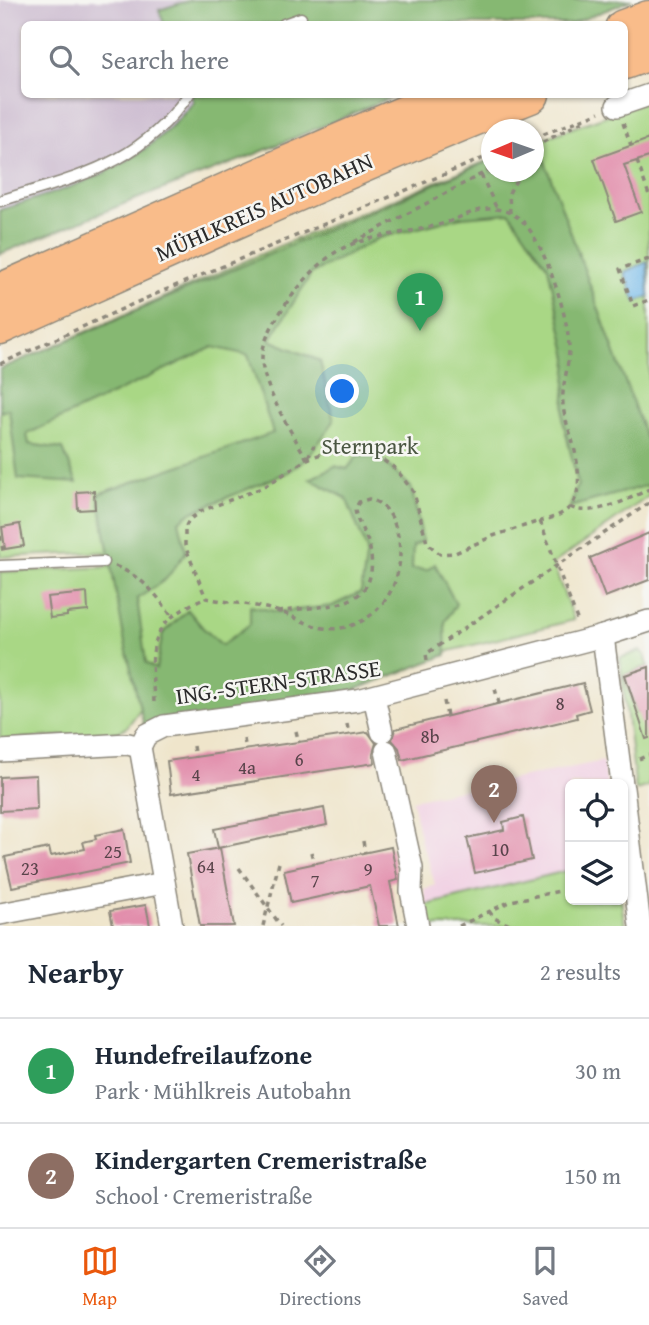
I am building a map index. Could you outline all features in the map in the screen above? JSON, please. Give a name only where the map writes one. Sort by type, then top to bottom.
[{"type":"highway","points":[[628,28],[649,20]]},
{"type":"highway","points":[[628,59],[649,51]]},
{"type":"highway","name":"MÜHLKREIS AUTOBAHN","points":[[0,293],[445,98]]},
{"type":"highway","name":"MÜHLKREIS AUTOBAHN","points":[[0,325],[300,190],[520,98]]},
{"type":"street","points":[[617,106],[649,95]]},
{"type":"street","name":"ING.-STERN-STRASSE","points":[[140,747],[146,734],[164,726],[374,697],[603,636],[649,621]]},
{"type":"street","points":[[603,636],[622,779]]},
{"type":"street","points":[[374,697],[412,868],[411,891],[418,926]]},
{"type":"street","points":[[0,751],[128,744],[140,747],[172,926]]},
{"type":"street","points":[[628,827],[640,926]]},
{"type":"street","points":[[0,914],[164,883]]},
{"type":"lane","points":[[292,21],[301,18]]},
{"type":"lane","points":[[0,201],[107,166],[159,132],[186,98]]},
{"type":"lane","points":[[0,566],[103,562]]},
{"type":"path","points":[[617,106],[633,152]]},
{"type":"path","points":[[544,134],[599,112],[544,141]]},
{"type":"path","points":[[0,364],[151,296],[481,160]]},
{"type":"path","points":[[637,161],[649,195]]},
{"type":"path","points":[[307,459],[278,406],[262,364],[263,346],[270,330],[306,280],[327,258],[481,175]]},
{"type":"path","points":[[484,182],[497,209]]},
{"type":"path","points":[[510,213],[509,193],[515,182]]},
{"type":"path","points":[[346,246],[437,226],[486,209],[510,213],[526,224],[544,255],[566,323],[569,352],[561,390],[561,404],[575,451],[578,477],[570,508]]},
{"type":"path","points":[[649,259],[620,269],[634,306],[649,300]]},
{"type":"path","points":[[307,459],[314,445]]},
{"type":"path","points":[[206,598],[186,552],[184,536],[187,522],[201,511],[273,482],[307,459],[327,452],[371,454],[387,461],[411,487],[425,538],[435,551],[443,555],[455,553],[570,508],[581,510],[605,506],[649,489]]},
{"type":"path","points":[[154,702],[154,643],[159,631],[172,617],[195,601],[206,598],[278,611],[315,627],[328,629],[352,625],[376,612],[390,591],[401,559],[397,531],[385,507],[369,499],[359,502],[355,509],[357,521],[368,540],[371,558],[370,576],[358,596],[336,606],[278,611]]},
{"type":"path","points":[[427,660],[426,654],[649,503]]},
{"type":"path","points":[[540,521],[578,622]]},
{"type":"path","points":[[103,562],[143,580],[156,593],[172,617]]},
{"type":"path","points":[[495,689],[499,704]]},
{"type":"path","points":[[444,701],[447,716]]},
{"type":"path","points":[[347,724],[349,735]]},
{"type":"path","points":[[296,731],[299,743]]},
{"type":"path","points":[[244,739],[246,750]]},
{"type":"path","points":[[193,746],[195,758]]},
{"type":"path","points":[[363,841],[365,853]]},
{"type":"path","points":[[311,852],[314,864]]},
{"type":"path","points":[[263,926],[279,859]]},
{"type":"path","points":[[239,868],[281,926]]},
{"type":"path","points":[[459,926],[511,901],[565,890]]},
{"type":"path","points":[[489,911],[494,918],[512,926]]},
{"type":"shaded area","points":[[0,0],[190,0],[159,10],[163,21],[21,21],[21,98],[193,98],[194,101],[175,124],[147,150],[112,170],[73,187],[0,210]]},
{"type":"shaded area","points":[[603,761],[606,779],[565,779],[565,871],[426,905],[424,889],[435,885],[422,846],[412,800]]},
{"type":"green space","points":[[190,0],[632,0],[579,21],[163,21],[159,10]]},
{"type":"green space","points":[[192,98],[390,98],[246,158],[0,254],[0,210],[82,183],[129,160],[173,125],[194,102]]},
{"type":"green space","name":"Sternpark","points":[[649,100],[649,496],[553,564],[574,620],[361,673],[147,700],[127,727],[118,732],[0,740],[0,572],[108,567],[105,552],[0,557],[0,412],[9,408],[4,368],[277,247],[481,163],[481,182],[544,182],[544,138]]},
{"type":"green space","points":[[544,159],[649,447],[649,485],[570,507],[578,484],[563,421],[568,358],[548,267],[510,213],[462,217],[379,238],[312,273],[270,340],[320,361],[334,421],[307,459],[288,472],[190,513],[179,521],[186,552],[166,579],[137,599],[146,663],[156,669],[163,633],[188,610],[222,645],[250,624],[250,606],[278,612],[332,606],[361,592],[367,551],[346,498],[310,479],[335,466],[347,469],[358,455],[380,458],[411,487],[423,541],[413,546],[412,569],[427,570],[435,564],[456,604],[445,622],[446,655],[313,706],[146,735],[125,643],[98,494],[273,433],[248,355],[213,347],[27,434],[29,444],[63,449],[77,483],[18,479],[9,409],[0,412],[0,369],[481,164],[481,182],[544,182]]},
{"type":"green space","points":[[640,651],[645,655],[648,666],[624,675],[636,713],[649,710],[649,786],[636,790],[620,658]]},
{"type":"green space","points":[[565,871],[565,905],[622,905],[625,926],[430,926],[426,905]]},
{"type":"water","points":[[647,262],[649,296],[636,302],[624,272]]},
{"type":"building","points":[[649,139],[649,157],[624,165],[641,212],[616,221],[594,159]]},
{"type":"building","points":[[94,491],[95,509],[78,510],[77,492]]},
{"type":"building","points":[[20,524],[24,546],[5,549],[2,527]]},
{"type":"building","points":[[649,533],[649,580],[605,597],[590,558]]},
{"type":"building","points":[[87,593],[88,611],[50,618],[47,597]]},
{"type":"building","points":[[649,667],[649,738],[646,739],[625,675]]},
{"type":"building","points":[[583,683],[590,710],[576,714],[577,718],[402,760],[399,748],[392,740],[395,729]]},
{"type":"building","points":[[368,732],[376,743],[373,753],[375,763],[171,794],[167,761]]},
{"type":"building","points":[[36,775],[37,809],[0,811],[0,777]]},
{"type":"building","points":[[324,808],[327,825],[218,848],[214,829]]},
{"type":"building","points":[[523,817],[532,860],[475,873],[467,838],[504,830],[503,822]]},
{"type":"building","points":[[124,829],[130,863],[12,887],[5,857],[49,848],[51,856],[85,849],[83,842],[96,839],[95,835]]},
{"type":"building","points":[[391,847],[398,880],[390,882],[399,926],[379,926],[370,886],[291,903],[284,870]]},
{"type":"building","points":[[220,848],[234,926],[200,926],[187,854]]},
{"type":"building","points":[[146,905],[150,926],[113,926],[110,911]]},
{"type":"place","name":"Hundefreilaufzone","points":[[420,331]]},
{"type":"place","name":"Kindergarten Cremeristraße","points":[[494,823]]}]
